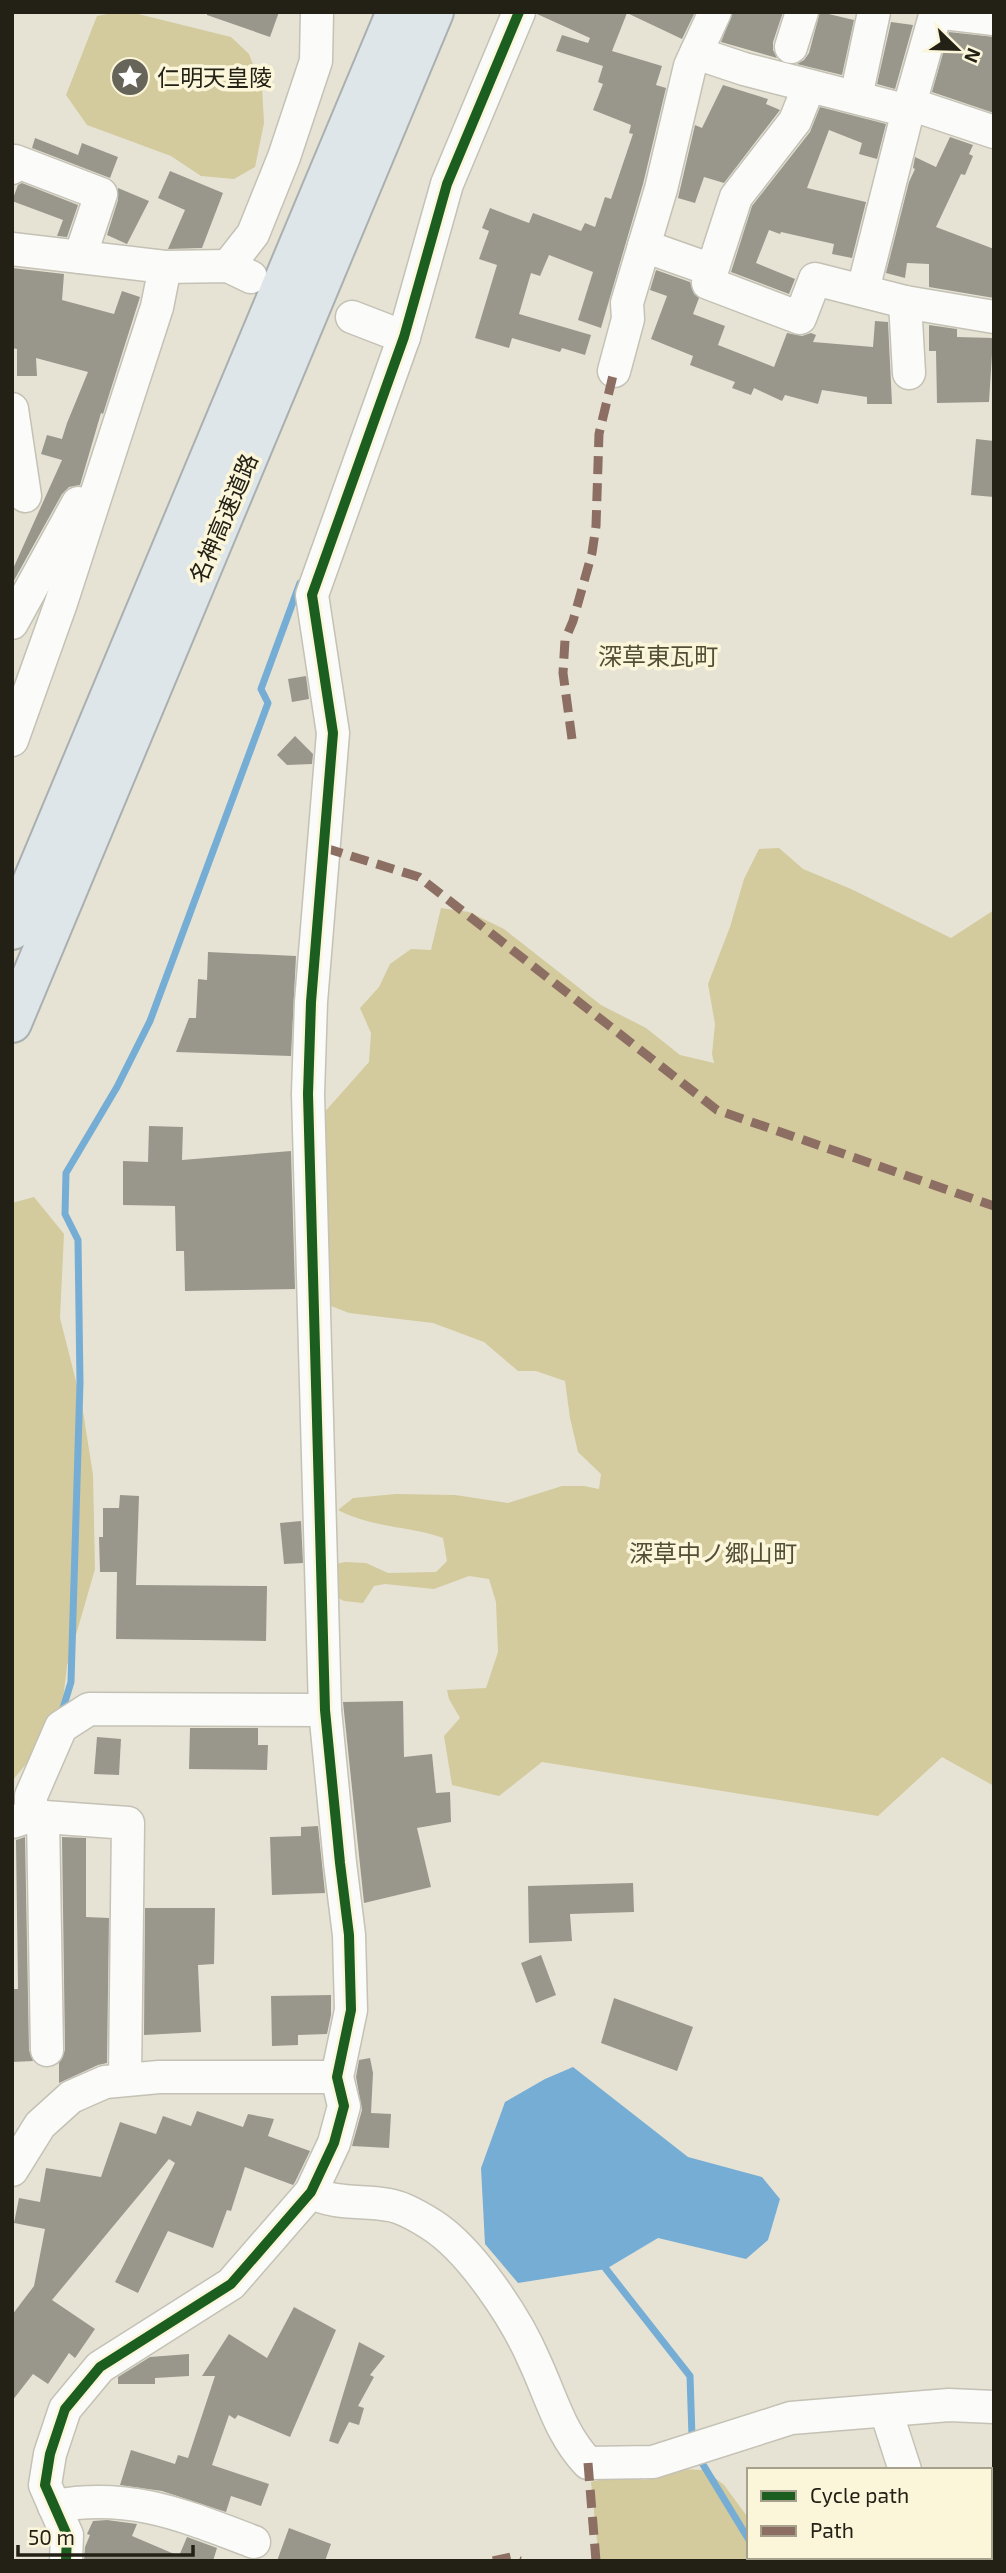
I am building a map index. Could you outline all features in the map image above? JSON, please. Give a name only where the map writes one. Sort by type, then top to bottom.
[{"type":"highway","name":"名神高速道路","points":[[12,930],[396,12]]},
{"type":"highway","name":"名神高速道路","points":[[12,1023],[434,12]]},
{"type":"street","points":[[12,249],[165,267],[240,272],[285,157],[316,61],[317,12]]},
{"type":"street","points":[[66,2561],[67,2535],[45,2485],[50,2454],[65,2409],[100,2367],[231,2284],[312,2192],[334,2143],[344,2106],[337,2077],[351,2010],[349,1935],[325,1710],[308,1094],[311,1002],[333,733],[312,595],[404,337],[447,184],[519,12]]},
{"type":"street","points":[[614,371],[628,319],[627,303],[661,189],[690,66],[715,12]]},
{"type":"street","points":[[791,47],[802,12]]},
{"type":"street","points":[[856,97],[874,12]]},
{"type":"street","points":[[863,290],[935,12],[994,19]]},
{"type":"street","points":[[696,53],[809,86],[909,107],[994,132]]},
{"type":"street","points":[[809,86],[796,121],[736,197],[708,283],[800,318],[815,279],[905,302],[994,317]]},
{"type":"street","points":[[12,167],[15,161],[101,194],[80,257]]},
{"type":"street","points":[[644,246],[712,270]]},
{"type":"street","points":[[12,740],[61,603],[156,307],[165,267]]},
{"type":"street","points":[[905,302],[909,373]]},
{"type":"street","points":[[352,317],[404,337]]},
{"type":"street","points":[[12,409],[25,496]]},
{"type":"street","points":[[12,623],[80,498],[99,483]]},
{"type":"street","points":[[47,2050],[29,1818],[31,1797],[61,1727],[89,1709],[325,1710]]},
{"type":"street","points":[[29,1818],[128,1823],[125,2079]]},
{"type":"street","points":[[12,2170],[40,2125],[71,2096],[105,2082],[125,2079],[337,2077]]},
{"type":"street","points":[[312,2192],[323,2198],[393,2205],[434,2226],[468,2258],[495,2291],[534,2358],[558,2418],[574,2449],[588,2463],[653,2462],[791,2417],[949,2405],[994,2407]]},
{"type":"street","points":[[886,2411],[904,2468]]},
{"type":"street","points":[[54,2506],[75,2502],[132,2503],[166,2509],[254,2542]]},
{"type":"shaded area","points":[[130,12],[231,37],[249,54],[262,87],[264,123],[255,167],[234,179],[201,176],[171,156],[87,125],[66,95],[97,16]]},
{"type":"shaded area","points":[[779,848],[803,869],[851,889],[951,938],[994,910],[994,1786],[942,1757],[878,1816],[542,1762],[499,1796],[452,1785],[444,1736],[460,1718],[447,1690],[486,1688],[498,1652],[496,1602],[489,1579],[469,1576],[434,1589],[385,1584],[374,1586],[363,1603],[344,1601],[328,1593],[328,1566],[345,1562],[366,1563],[388,1573],[436,1572],[447,1561],[443,1538],[365,1521],[338,1510],[353,1498],[396,1494],[455,1495],[508,1503],[562,1486],[599,1489],[601,1474],[578,1452],[565,1381],[536,1371],[518,1371],[484,1342],[433,1323],[349,1313],[331,1306],[325,1286],[322,1115],[369,1062],[371,1033],[360,1008],[379,987],[390,964],[411,949],[431,950],[441,908],[469,912],[504,929],[601,1005],[646,1028],[680,1055],[714,1063],[712,1054],[715,1024],[708,984],[730,927],[744,879],[759,849]]},
{"type":"shaded area","points":[[34,1197],[64,1234],[60,1318],[82,1405],[93,1475],[95,1569],[67,1666],[62,1708],[27,1763],[12,1781],[12,1203]]},
{"type":"shaded area","points":[[678,2469],[705,2470],[724,2485],[747,2516],[747,2559],[757,2559],[599,2561],[591,2482],[610,2477],[646,2480]]},
{"type":"water","points":[[573,2067],[688,2157],[762,2177],[780,2199],[768,2240],[746,2259],[658,2238],[606,2269],[518,2283],[485,2244],[481,2168],[505,2102],[545,2079]]},
{"type":"building","points":[[207,12],[279,12],[270,37],[207,15]]},
{"type":"building","points":[[537,12],[695,12],[682,39],[627,13],[612,51],[662,66],[656,85],[666,88],[643,184],[601,328],[578,320],[593,272],[549,255],[540,276],[531,273],[519,314],[591,335],[585,355],[562,348],[560,352],[512,338],[509,348],[475,338],[497,265],[479,259],[489,231],[482,228],[490,208],[529,223],[533,213],[581,231],[585,223],[595,227],[605,197],[611,199],[633,134],[629,133],[631,125],[593,110],[603,84],[598,82],[603,66],[556,51],[562,35],[588,43],[590,38]]},
{"type":"building","points":[[733,12],[783,12],[773,42],[777,58],[721,42]]},
{"type":"building","points":[[820,12],[854,20],[842,75],[797,64],[809,53]]},
{"type":"building","points":[[891,22],[913,25],[895,89],[877,84]]},
{"type":"building","points":[[949,32],[994,37],[994,113],[932,92]]},
{"type":"building","points":[[723,85],[768,99],[766,104],[780,110],[724,183],[704,177],[695,203],[678,198],[695,125],[702,128]]},
{"type":"building","points":[[820,107],[886,124],[877,159],[859,154],[862,143],[829,130],[807,188],[866,202],[852,258],[832,254],[834,244],[769,230],[756,263],[795,279],[789,294],[731,272],[752,206],[810,132]]},
{"type":"building","points":[[950,137],[973,145],[969,154],[973,156],[965,175],[961,174],[936,227],[994,249],[994,298],[929,287],[929,264],[907,263],[905,278],[886,273],[909,182],[915,169],[915,157],[936,167]]},
{"type":"building","points":[[35,138],[78,155],[82,143],[118,157],[110,178],[32,148]]},
{"type":"building","points":[[170,171],[223,193],[202,248],[168,249],[185,210],[158,198]]},
{"type":"building","points":[[22,183],[78,205],[67,237],[57,236],[63,220],[12,201],[18,185]]},
{"type":"building","points":[[118,188],[149,201],[127,244],[107,235],[118,200]]},
{"type":"building","points":[[12,268],[64,274],[62,300],[114,314],[122,291],[140,297],[80,485],[69,487],[62,494],[12,584],[12,571],[62,460],[41,454],[47,435],[62,439],[88,372],[36,358],[37,376],[17,376],[17,349],[12,348]]},
{"type":"building","points":[[656,270],[690,282],[694,294],[699,298],[693,314],[725,326],[718,345],[774,367],[787,333],[802,336],[811,333],[816,335],[813,342],[873,347],[875,321],[888,322],[892,404],[867,404],[867,397],[822,390],[818,404],[785,395],[782,401],[754,388],[751,395],[732,388],[735,382],[690,365],[693,356],[651,339],[667,296],[650,290]]},
{"type":"building","points":[[929,325],[957,329],[957,337],[993,338],[989,402],[937,403],[936,351],[929,351]]},
{"type":"building","points":[[976,439],[994,441],[994,497],[971,495]]},
{"type":"building","points":[[306,676],[309,699],[292,702],[288,679]]},
{"type":"building","points":[[295,736],[313,754],[312,764],[287,765],[277,755]]},
{"type":"building","points":[[208,952],[296,956],[291,1056],[176,1052],[189,1018],[196,1018],[198,979],[207,980]]},
{"type":"building","points":[[149,1126],[183,1127],[182,1160],[291,1151],[295,1289],[185,1291],[184,1251],[176,1251],[175,1206],[123,1205],[123,1161],[148,1162]]},
{"type":"building","points":[[120,1495],[139,1496],[136,1585],[267,1586],[266,1641],[116,1639],[117,1572],[100,1572],[99,1537],[103,1537],[103,1508],[119,1508]]},
{"type":"building","points":[[301,1521],[303,1563],[284,1564],[280,1523]]},
{"type":"building","points":[[403,1701],[404,1757],[432,1754],[436,1793],[450,1792],[451,1822],[417,1828],[431,1887],[364,1903],[343,1702]]},
{"type":"building","points":[[190,1728],[258,1728],[258,1745],[268,1745],[267,1770],[189,1769]]},
{"type":"building","points":[[97,1737],[121,1739],[119,1775],[94,1774]]},
{"type":"building","points":[[318,1826],[325,1893],[272,1895],[270,1837],[301,1836],[301,1827]]},
{"type":"building","points":[[25,1837],[29,2050],[33,2061],[12,2062],[12,1989],[18,1989],[16,1840]]},
{"type":"building","points":[[62,1837],[86,1838],[86,1917],[109,1918],[107,2063],[59,2083],[59,2063],[65,2050]]},
{"type":"building","points":[[633,1883],[634,1912],[570,1914],[572,1941],[529,1943],[528,1886]]},
{"type":"building","points":[[145,1908],[215,1908],[214,1964],[198,1965],[201,2032],[144,2035]]},
{"type":"building","points":[[541,1955],[556,1995],[536,2003],[521,1963]]},
{"type":"building","points":[[331,1995],[327,2034],[298,2035],[298,2045],[272,2046],[271,1996]]},
{"type":"building","points":[[614,1998],[693,2027],[677,2071],[601,2043]]},
{"type":"building","points":[[370,2058],[373,2073],[371,2113],[391,2114],[389,2148],[352,2146],[362,2110],[356,2077],[359,2060]]},
{"type":"building","points":[[197,2111],[243,2127],[248,2114],[274,2119],[268,2136],[310,2151],[295,2182],[293,2185],[245,2167],[231,2211],[227,2210],[213,2248],[168,2231],[138,2293],[115,2282],[175,2163],[169,2159],[52,2300],[95,2329],[75,2358],[69,2353],[48,2384],[33,2374],[12,2401],[12,2315],[34,2286],[45,2229],[14,2223],[19,2198],[40,2202],[46,2168],[101,2177],[120,2122],[156,2134],[163,2116],[191,2126]]},
{"type":"building","points":[[294,2307],[336,2330],[290,2437],[238,2415],[235,2419],[229,2415],[212,2465],[269,2484],[261,2506],[231,2496],[226,2512],[162,2491],[120,2485],[131,2450],[175,2464],[178,2455],[188,2458],[215,2376],[202,2376],[229,2334],[267,2358]]},
{"type":"building","points":[[359,2342],[385,2356],[370,2375],[374,2377],[358,2406],[364,2408],[359,2425],[349,2422],[338,2444],[329,2441]]},
{"type":"building","points":[[189,2354],[189,2376],[155,2378],[155,2384],[118,2384],[118,2377],[150,2357]]},
{"type":"building","points":[[93,2521],[137,2524],[132,2536],[179,2556],[187,2537],[217,2548],[213,2561],[84,2561],[85,2547],[90,2535],[87,2534]]},
{"type":"building","points":[[289,2528],[331,2544],[325,2561],[277,2561]]},
{"type":"waterway","points":[[61,1715],[71,1682],[80,1383],[78,1240],[65,1214],[66,1173],[117,1087],[150,1021],[268,703],[261,689],[300,583]]},
{"type":"waterway","points":[[606,2269],[690,2376],[692,2436]]},
{"type":"waterway","points":[[699,2458],[747,2537]]},
{"type":"marked path","points":[[572,739],[563,673],[565,640],[592,553],[596,526],[599,434],[614,371]]},
{"type":"marked path","points":[[325,848],[419,877],[717,1110],[994,1206]]},
{"type":"marked path","points":[[588,2463],[596,2561]]},
{"type":"marked path","points":[[493,2561],[511,2557],[520,2561]]},
{"type":"cycle path","points":[[66,2561],[67,2535],[45,2485],[50,2454],[65,2409],[100,2367],[231,2284],[311,2192],[334,2143],[344,2106],[337,2077],[351,2010],[349,1935],[325,1710],[308,1094],[311,1002],[333,733],[312,595],[404,337],[447,184],[519,12]]},
{"type":"place","name":"仁明天皇陵","points":[[130,77]]},
{"type":"district","name":"深草東瓦町","points":[[658,655]]},
{"type":"district","name":"深草中ノ郷山町","points":[[713,1552]]}]
